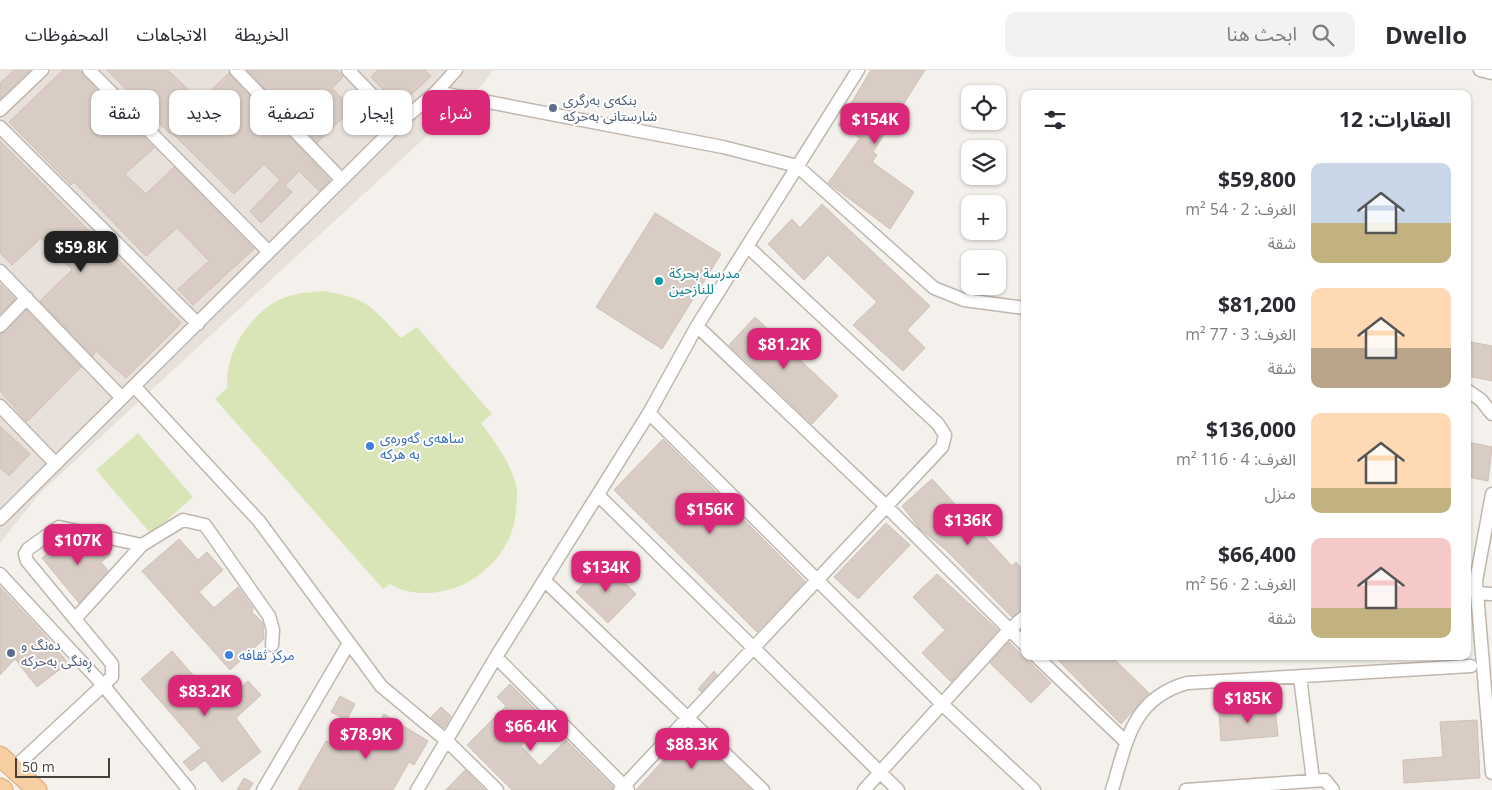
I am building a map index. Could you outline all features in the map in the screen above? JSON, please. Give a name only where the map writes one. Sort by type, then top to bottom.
[{"type":"main road","points":[[0,756],[37,790]]},
{"type":"street","points":[[0,110],[42,70]]},
{"type":"street","points":[[89,70],[269,252]]},
{"type":"street","points":[[236,70],[342,180]]},
{"type":"street","points":[[348,70],[367,90]]},
{"type":"street","points":[[438,90],[456,70]]},
{"type":"street","points":[[417,790],[448,741],[496,657],[649,413],[697,326],[858,70]]},
{"type":"street","points":[[1480,70],[1492,73]]},
{"type":"street","points":[[490,102],[723,147],[797,166],[934,288],[964,300],[1021,307]]},
{"type":"street","points":[[412,112],[422,104]]},
{"type":"street","points":[[0,127],[198,324]]},
{"type":"street","points":[[0,520],[387,135]]},
{"type":"street","points":[[496,657],[624,789],[753,648],[942,447],[945,435],[938,424],[747,246]]},
{"type":"street","points":[[0,271],[122,398]]},
{"type":"street","points":[[0,326],[27,298]]},
{"type":"street","points":[[697,326],[886,506],[1021,641]]},
{"type":"street","points":[[135,387],[258,521],[381,686],[448,741],[497,790]]},
{"type":"street","points":[[1471,393],[1481,400],[1492,414]]},
{"type":"street","points":[[0,406],[56,464]]},
{"type":"street","points":[[649,413],[943,705],[1034,790]]},
{"type":"street","points":[[1492,494],[1472,591],[1491,739],[1492,773]]},
{"type":"street","points":[[598,495],[898,790]]},
{"type":"street","points":[[75,619],[142,545],[183,520],[205,524],[270,616],[274,630],[272,645]]},
{"type":"street","points":[[14,768],[112,677],[112,664],[27,561],[25,554],[28,549],[59,527],[142,545]]},
{"type":"street","points":[[0,574],[103,685],[189,790]]},
{"type":"street","points":[[545,581],[763,790]]},
{"type":"street","points":[[1472,591],[1492,594]]},
{"type":"street","points":[[864,790],[1009,630],[1021,620]]},
{"type":"street","points":[[263,790],[349,643]]},
{"type":"street","points":[[1040,660],[1126,742]]},
{"type":"street","points":[[1112,790],[1130,730],[1144,708],[1163,692],[1175,687],[1187,684],[1471,666]]},
{"type":"street","points":[[1300,677],[1313,780]]},
{"type":"street","points":[[1186,790],[1313,780],[1325,780],[1333,790]]},
{"type":"shaded area","points":[[0,70],[493,70],[477,90],[422,90],[422,135],[428,135],[40,493],[0,543]]},
{"type":"green space","points":[[324,291],[360,301],[383,318],[401,338],[417,327],[492,414],[481,423],[502,452],[517,488],[513,527],[506,545],[495,560],[481,574],[465,584],[427,593],[405,591],[390,584],[383,589],[215,399],[227,388],[228,371],[233,353],[238,341],[253,320],[273,303],[285,297],[300,293]]},
{"type":"green space","points":[[138,433],[193,497],[151,534],[96,470]]},
{"type":"building","points":[[14,70],[30,70],[0,99],[0,83]]},
{"type":"building","points":[[63,70],[79,70],[98,90],[91,90],[91,135],[142,135],[154,148],[125,174],[146,194],[174,167],[254,249],[193,305],[178,289],[209,261],[177,228],[146,256],[74,182],[71,185],[9,122]]},
{"type":"building","points":[[107,70],[168,70],[189,90],[169,90],[169,133],[159,123],[159,90],[127,90]]},
{"type":"building","points":[[247,70],[337,70],[343,77],[332,88],[343,100],[343,118],[333,127],[333,90],[266,90]]},
{"type":"building","points":[[378,70],[425,70],[431,76],[412,94],[412,90],[384,90],[371,77]]},
{"type":"building","points":[[871,70],[925,70],[873,152],[877,155],[872,162],[914,192],[890,229],[828,183],[860,138],[838,125]]},
{"type":"building","points":[[229,73],[250,95],[250,135],[288,135],[330,180],[319,191],[299,171],[285,186],[292,192],[261,223],[250,211],[280,180],[264,164],[234,194],[174,135],[240,135],[240,90],[211,90]]},
{"type":"building","points":[[309,135],[325,135],[317,143]]},
{"type":"building","points":[[0,141],[181,323],[126,378],[96,351],[93,356],[40,301],[72,270],[41,238],[12,265],[0,253]]},
{"type":"building","points":[[822,204],[930,306],[907,330],[925,348],[903,371],[853,325],[877,302],[828,255],[804,280],[768,244],[792,219],[800,228]]},
{"type":"building","name":"مدرسة بحركة للنازحين","points":[[655,213],[721,254],[662,349],[596,307]]},
{"type":"building","points":[[0,284],[15,299],[0,314]]},
{"type":"building","points":[[26,310],[81,367],[27,422],[0,391],[0,334],[6,332]]},
{"type":"building","points":[[755,317],[838,396],[812,424],[729,345]]},
{"type":"building","points":[[1471,342],[1492,346],[1492,381],[1471,377]]},
{"type":"building","points":[[0,426],[30,454],[9,476],[0,468]]},
{"type":"building","points":[[663,439],[805,581],[757,632],[614,490]]},
{"type":"building","points":[[1471,443],[1492,447],[1488,481],[1471,478]]},
{"type":"building","points":[[932,479],[1012,566],[1016,562],[1021,568],[1021,611],[1012,617],[945,549],[920,529],[902,506]]},
{"type":"building","points":[[886,523],[910,545],[858,599],[834,577]]},
{"type":"building","points":[[67,537],[83,540],[91,550],[98,544],[103,545],[111,554],[101,562],[108,571],[79,603],[42,558]]},
{"type":"building","points":[[179,539],[198,560],[207,552],[223,570],[199,592],[214,608],[238,587],[253,608],[252,612],[263,623],[264,639],[230,670],[142,571]]},
{"type":"building","points":[[604,563],[636,594],[608,623],[576,592]]},
{"type":"building","points":[[937,574],[998,630],[951,682],[922,653],[945,630],[913,597]]},
{"type":"building","points":[[0,587],[68,663],[37,687],[15,659],[0,675]]},
{"type":"building","points":[[1009,642],[1021,654],[1021,660],[1027,660],[1051,683],[1031,703],[990,663]]},
{"type":"building","points":[[172,651],[220,706],[248,681],[261,695],[236,718],[261,752],[222,782],[205,760],[191,771],[183,762],[201,748],[141,679]]},
{"type":"building","points":[[1058,660],[1115,660],[1149,693],[1121,724]]},
{"type":"building","points":[[714,671],[717,675],[701,692],[698,689]]},
{"type":"building","points":[[510,684],[547,721],[521,746],[540,766],[566,740],[613,787],[612,790],[512,790],[467,745],[506,706],[497,697]]},
{"type":"building","points":[[340,696],[355,704],[347,720],[331,712]]},
{"type":"building","points":[[441,707],[451,716],[444,728],[431,717]]},
{"type":"building","points":[[1275,707],[1278,736],[1221,741],[1219,711]]},
{"type":"building","points":[[384,714],[428,741],[414,765],[409,762],[393,790],[298,790],[326,741],[335,746],[342,733],[364,745]]},
{"type":"building","points":[[1477,720],[1480,778],[1404,783],[1403,760],[1443,757],[1440,722]]},
{"type":"building","points":[[690,731],[751,790],[636,790]]},
{"type":"building","points":[[465,770],[485,790],[446,790]]},
{"type":"building","points":[[244,778],[253,783],[249,790],[237,790]]},
{"type":"place","name":"بنکەی بەرگری شارستانی بەحرکە","points":[[553,108]]},
{"type":"place","name":"مدرسة بحركة للنازحين","points":[[659,281]]},
{"type":"place","name":"ساهه‌ی گه‌وره‌ی به هركه‌","points":[[370,446]]},
{"type":"place","name":"دەنگ و ڕەنگی بەحرکە","points":[[11,653]]},
{"type":"place","name":"مرکز ثقافە","points":[[229,655]]}]
